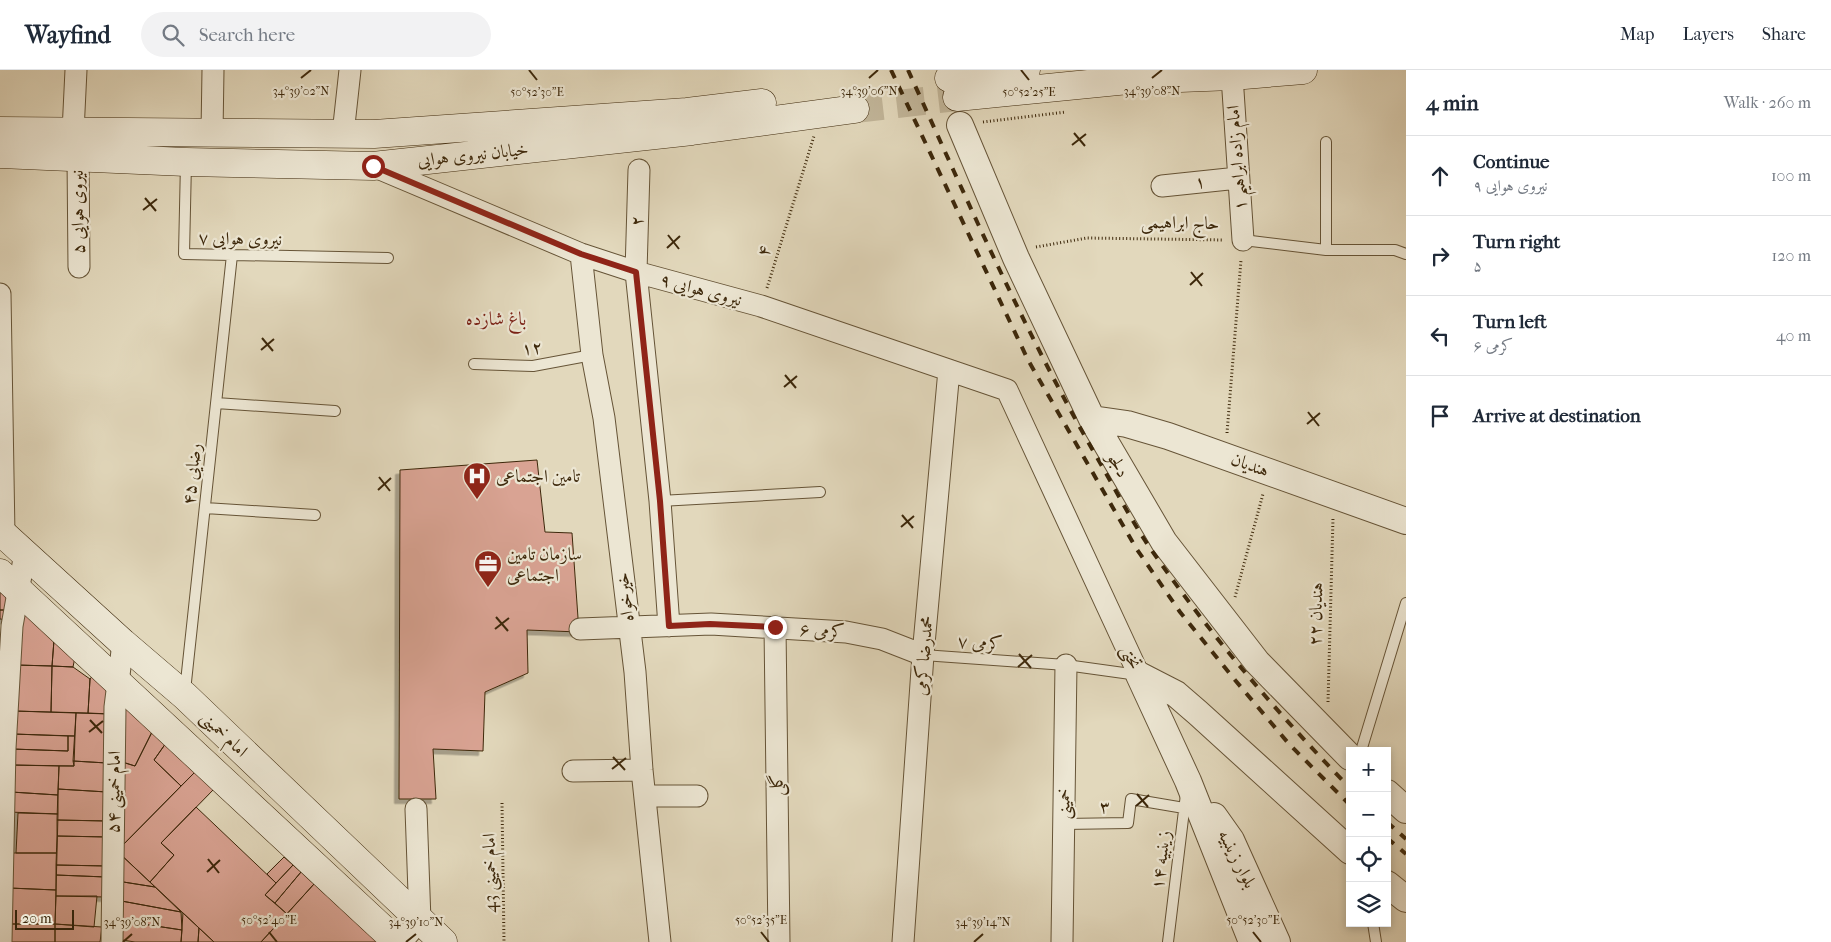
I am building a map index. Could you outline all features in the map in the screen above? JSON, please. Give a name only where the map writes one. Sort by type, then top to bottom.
[{"type":"main road","points":[[1026,70],[953,88],[1232,76],[1303,70]]},
{"type":"main road","name":"خیابان نیروی هوایی","points":[[0,132],[76,144],[186,162],[373,166],[692,131],[821,114],[853,101],[384,134],[212,133],[76,144],[0,154]]},
{"type":"main road","name":"امام خمینی","points":[[2,533],[123,643],[185,696],[443,942]]},
{"type":"main road","name":"امام خمینی","points":[[9,581],[399,942]]},
{"type":"street","name":"نیروی هوایی ۵","points":[[76,70],[79,267]]},
{"type":"street","points":[[212,133],[213,70]]},
{"type":"street","points":[[343,134],[350,70]]},
{"type":"street","name":"امام زاده ابراهیم ۱","points":[[1232,76],[1243,240]]},
{"type":"street","name":"دلجو","points":[[960,125],[1013,251],[1092,419],[1164,542],[1257,662],[1346,753]]},
{"type":"street","name":"نیروی هوایی ۹","points":[[373,166],[581,254],[636,272],[761,306],[1007,390]]},
{"type":"street","name":"۲","points":[[638,170],[636,272],[660,501],[669,626]]},
{"type":"street","name":"۱","points":[[1162,186],[1238,178]]},
{"type":"street","name":"خیرخواه","points":[[581,254],[592,355],[604,418],[635,672],[642,770],[660,942]]},
{"type":"street","points":[[0,294],[2,533]]},
{"type":"street","name":"محمدرضا کرمی","points":[[903,942],[923,655],[949,370]]},
{"type":"street","name":"تختی","points":[[1007,390],[1139,675],[1176,694],[1346,847]]},
{"type":"street","name":"هندیان","points":[[1092,419],[1127,424],[1226,456],[1406,521]]},
{"type":"street","points":[[1,942],[2,748],[6,626],[9,581],[25,553]]},
{"type":"street","name":"کرمی ۶","points":[[580,629],[710,624],[846,632],[882,639],[923,655]]},
{"type":"street","name":"گلی","points":[[775,627],[779,942]]},
{"type":"street","name":"امام خمینی ۵۴","points":[[112,942],[115,707],[123,643]]},
{"type":"street","name":"خمینی","points":[[1062,942],[1066,666]]},
{"type":"street","name":"بلوار زینبیه","points":[[1139,675],[1188,781],[1252,942]]},
{"type":"street","points":[[573,772],[642,770]]},
{"type":"street","name":"بلوار زینبیه","points":[[1188,781],[1231,840],[1276,942]]},
{"type":"street","points":[[645,796],[697,796]]},
{"type":"street","points":[[1391,797],[1406,810]]},
{"type":"street","points":[[399,942],[420,922],[416,809]]},
{"type":"street","points":[[1391,887],[1406,899]]},
{"type":"lane","points":[[1326,142],[1326,250]]},
{"type":"lane","name":"نیروی هوایی ۷","points":[[186,162],[184,254],[388,258]]},
{"type":"lane","name":"حاج ابراهیمی","points":[[1243,240],[1326,250],[1395,250],[1406,254]]},
{"type":"lane","name":"رضایی ۴۵","points":[[185,696],[232,255]]},
{"type":"lane","name":"۱۲","points":[[474,364],[533,366],[592,355]]},
{"type":"lane","points":[[216,403],[335,411]]},
{"type":"lane","points":[[660,501],[820,492]]},
{"type":"lane","points":[[205,508],[315,515]]},
{"type":"lane","points":[[1362,747],[1406,603]]},
{"type":"lane","name":"کرمی ۷","points":[[923,655],[1066,666],[1139,675]]},
{"type":"lane","name":"زینبیه ۱۴","points":[[1168,942],[1188,781]]},
{"type":"lane","name":"۳","points":[[1064,824],[1128,823],[1130,799],[1184,808]]},
{"type":"lane","points":[[1374,927],[1376,942]]},
{"type":"path","name":"۴","points":[[761,306],[821,114]]},
{"type":"path","name":"حاج ابراهیمی","points":[[1013,251],[1087,238],[1243,240]]},
{"type":"path","points":[[1226,456],[1243,240]]},
{"type":"path","points":[[1228,625],[1268,472]]},
{"type":"path","name":"هندیان ۲۲","points":[[1327,734],[1333,495]]},
{"type":"path","name":"امام خمینی 43","points":[[502,803],[504,942]]},
{"type":"building","name":"سازمان تامین اجتماعی","points":[[537,460],[545,532],[572,533],[579,632],[527,630],[528,673],[485,692],[483,751],[433,749],[436,799],[399,799],[400,470]]},
{"type":"building","points":[[0,586],[9,596],[8,610],[0,610]]},
{"type":"building","points":[[19,609],[54,640],[52,666],[16,665]]},
{"type":"building","points":[[0,610],[8,610],[8,620],[0,619]]},
{"type":"building","points":[[54,640],[75,657],[73,667],[52,666]]},
{"type":"building","points":[[16,665],[52,666],[51,712],[14,711]]},
{"type":"building","points":[[52,666],[73,667],[90,679],[88,713],[51,712]]},
{"type":"building","points":[[94,674],[113,692],[110,714],[88,713],[90,679]]},
{"type":"building","points":[[126,704],[153,730],[135,766],[119,761]]},
{"type":"building","points":[[14,711],[76,713],[75,736],[13,734]]},
{"type":"building","points":[[76,713],[110,714],[107,763],[73,761]]},
{"type":"building","points":[[153,730],[166,743],[154,760],[181,786],[117,851],[119,761],[135,766]]},
{"type":"building","points":[[13,734],[68,736],[68,751],[12,749]]},
{"type":"building","points":[[68,736],[75,736],[74,766],[12,765],[12,749],[68,751]]},
{"type":"building","points":[[166,743],[196,771],[181,786],[154,760]]},
{"type":"building","points":[[73,761],[107,763],[107,792],[58,789],[59,766],[74,766]]},
{"type":"building","points":[[12,765],[59,766],[58,795],[11,792]]},
{"type":"building","points":[[196,771],[214,789],[161,843],[174,855],[150,882],[117,851]]},
{"type":"building","points":[[58,789],[107,792],[107,821],[57,820]]},
{"type":"building","points":[[11,792],[58,795],[58,814],[9,812]]},
{"type":"building","points":[[196,807],[276,883],[265,895],[287,914],[261,942],[214,942],[150,882],[174,855],[161,843]]},
{"type":"building","points":[[18,813],[58,814],[57,853],[16,853]]},
{"type":"building","points":[[57,820],[107,821],[108,837],[57,836]]},
{"type":"building","points":[[57,836],[108,837],[107,866],[56,865]]},
{"type":"building","points":[[117,851],[155,887],[117,881]]},
{"type":"building","points":[[9,853],[57,853],[56,890],[9,888]]},
{"type":"building","points":[[284,857],[293,865],[276,883],[267,874]]},
{"type":"building","points":[[56,865],[107,866],[106,877],[56,875]]},
{"type":"building","points":[[293,865],[301,872],[275,903],[265,895]]},
{"type":"building","points":[[301,872],[314,884],[287,914],[275,903]]},
{"type":"building","points":[[56,875],[106,877],[106,897],[56,896]]},
{"type":"building","points":[[117,881],[155,887],[181,912],[116,900]]},
{"type":"building","points":[[314,884],[377,942],[261,942]]},
{"type":"building","points":[[9,888],[56,890],[55,924],[8,924]]},
{"type":"building","points":[[56,896],[97,896],[94,927],[55,924]]},
{"type":"building","points":[[116,900],[181,912],[182,930],[116,920]]},
{"type":"building","points":[[183,913],[199,928],[198,942],[181,942]]},
{"type":"building","points":[[116,920],[182,930],[181,942],[135,942],[116,939]]},
{"type":"building","points":[[8,924],[55,924],[55,942],[8,942]]},
{"type":"building","points":[[55,924],[102,927],[100,942],[55,942]]},
{"type":"building","points":[[199,928],[214,942],[198,942]]},
{"type":"tunnel","points":[[855,109],[957,97]]},
{"type":"railway","points":[[891,70],[1028,360],[1136,548],[1180,612],[1235,680],[1289,744],[1346,801]]},
{"type":"railway","points":[[908,70],[1022,317],[1072,413],[1146,542],[1193,607],[1242,669],[1268,700],[1346,784]]},
{"type":"railway","points":[[1391,826],[1406,839]]},
{"type":"railway","points":[[1391,841],[1406,854]]},
{"type":"place","name":"تامین اجتماعی","points":[[477,500]]},
{"type":"place","name":"سازمان تامین اجتماعی","points":[[488,588]]},
{"type":"district","name":"باغ شازده","points":[[496,319]]},
{"type":"route","points":[[373,166],[581,254],[636,272],[660,501],[669,626],[710,624],[775,627]]}]
